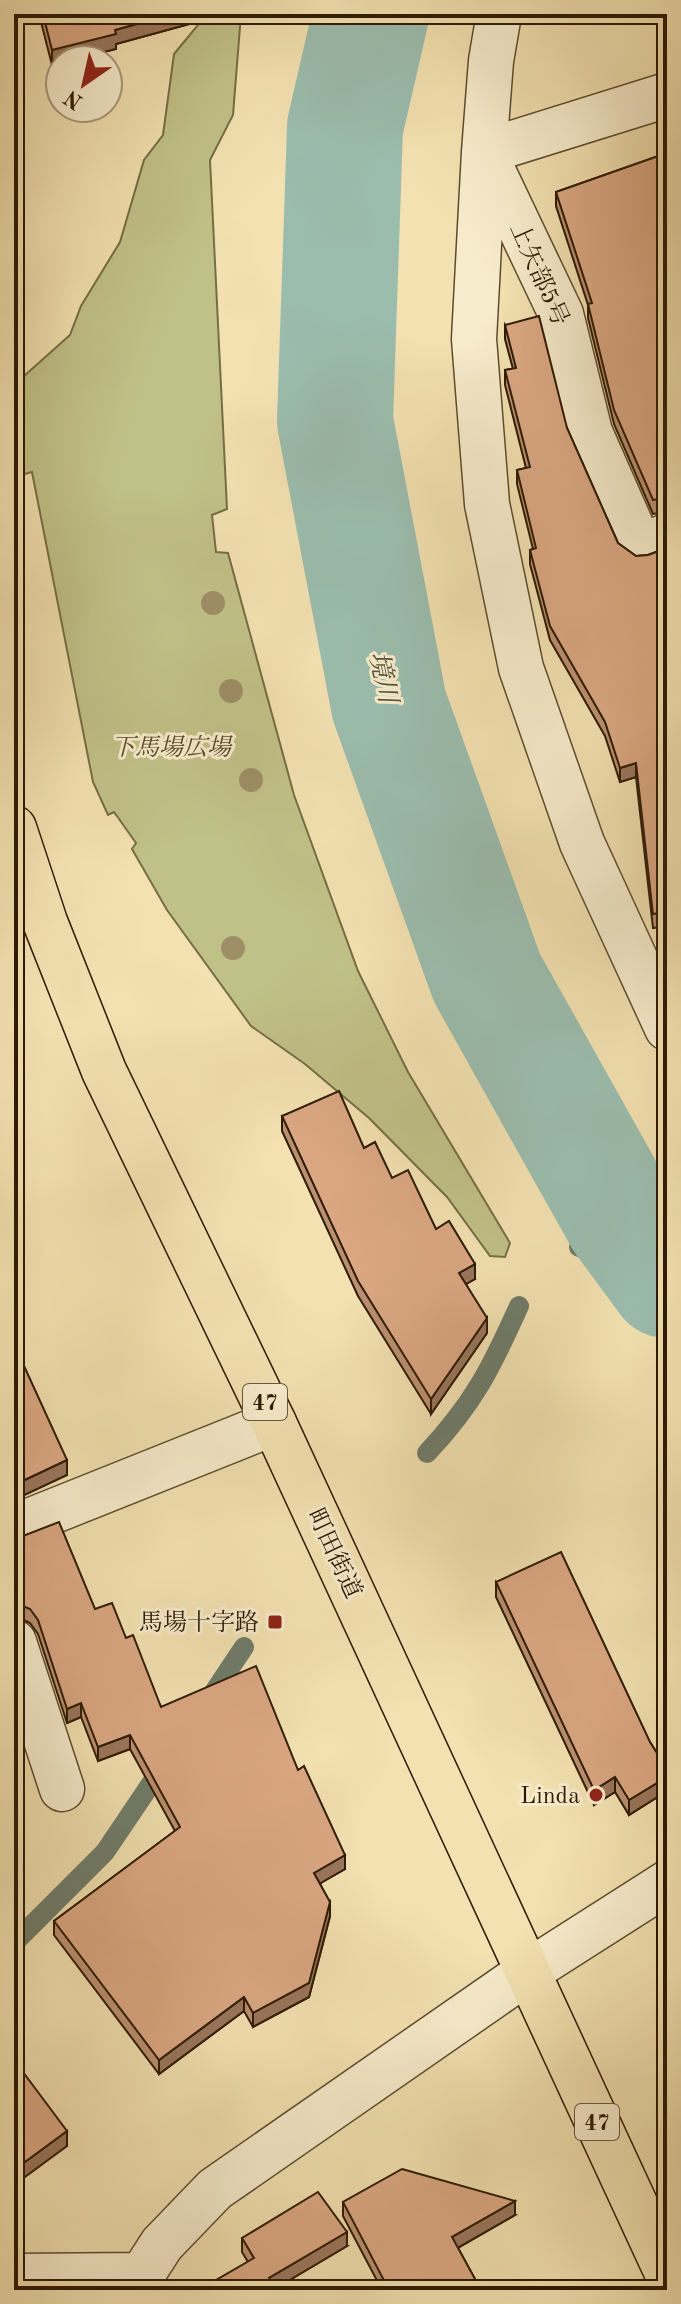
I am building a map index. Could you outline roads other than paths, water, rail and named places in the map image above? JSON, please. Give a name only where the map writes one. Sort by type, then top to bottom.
[{"type":"main road","name":"町田街道","points":[[14,828],[45,922],[104,1071],[274,1423],[667,2273]]},
{"type":"street","name":"上矢部5号","points":[[499,14],[491,61],[484,152],[561,314],[590,432],[640,546],[667,536]]},
{"type":"street","points":[[667,95],[484,152],[474,339],[487,504],[518,653],[582,843],[667,1028]]},
{"type":"street","points":[[14,1527],[274,1423]]},
{"type":"street","points":[[14,1642],[62,1789]]},
{"type":"street","points":[[14,2276],[139,2282],[185,2216],[215,2189],[529,1971],[667,1883]]},
{"type":"waterway","name":"境川","points":[[371,14],[345,127],[335,421],[389,705],[487,978],[622,1219],[667,1280]]},
{"type":"waterway","points":[[579,1247],[622,1219]]},
{"type":"waterway","points":[[427,1453],[457,1418],[480,1384],[519,1306]]},
{"type":"waterway","points":[[206,1704],[244,1647]]},
{"type":"waterway","points":[[14,1943],[105,1852],[165,1763]]},
{"type":"place","name":"馬場十字路","points":[[275,1622]]},
{"type":"place","name":"Linda","points":[[596,1795]]},
{"type":"park label","name":"下馬場広場","points":[[171,747]]}]
